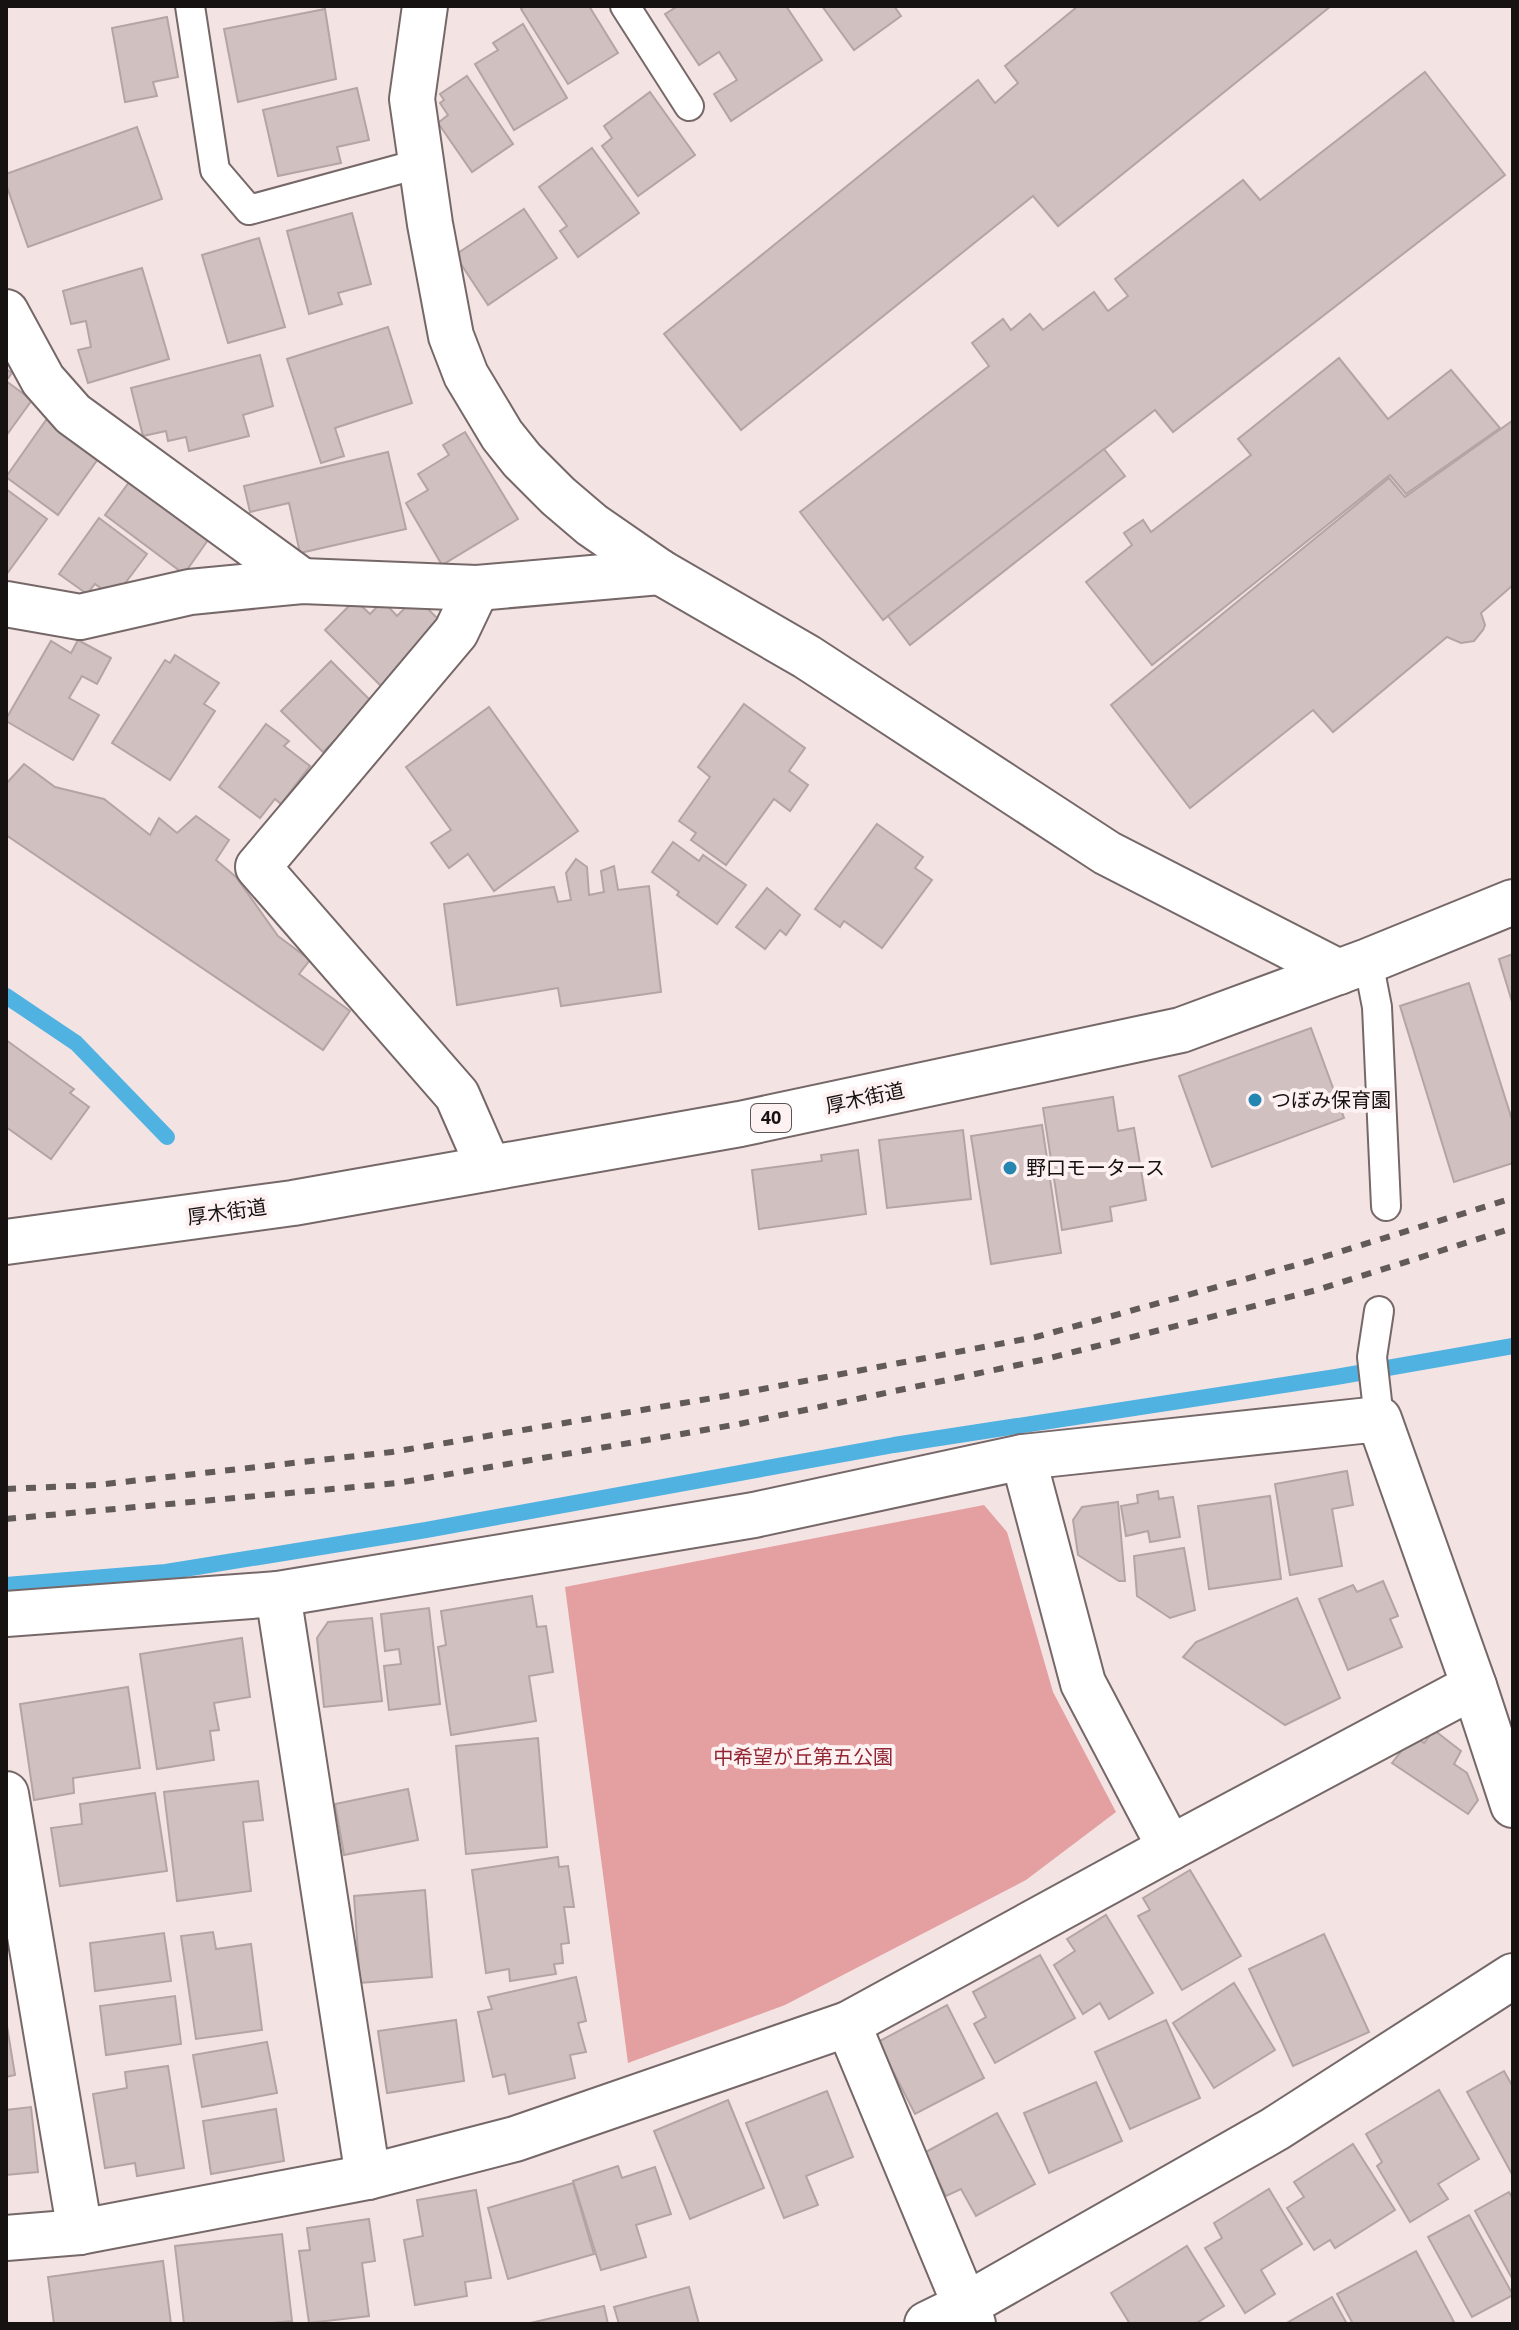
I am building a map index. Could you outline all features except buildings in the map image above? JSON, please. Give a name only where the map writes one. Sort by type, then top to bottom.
[{"type":"street","points":[[425,6],[412,99],[430,224],[451,336],[466,375],[502,435],[540,478],[592,525],[660,572],[807,657],[1107,853],[1354,967]]},
{"type":"street","points":[[6,312],[43,380],[73,414],[302,581]]},
{"type":"street","points":[[6,604],[80,617],[190,592],[302,581],[477,588],[660,572]]},
{"type":"street","points":[[477,588],[456,632],[258,867],[457,1095],[489,1168]]},
{"type":"street","name":"厚木街道","points":[[6,1242],[293,1203],[740,1124],[1181,1030],[1354,967],[1513,902]]},
{"type":"street","points":[[6,1614],[278,1594],[754,1515],[1023,1457],[1379,1419],[1513,1805]]},
{"type":"street","points":[[1023,1457],[1083,1683],[1170,1848]]},
{"type":"street","points":[[278,1594],[368,2177]]},
{"type":"street","points":[[6,2238],[80,2232],[368,2177],[515,2139],[848,2024],[1474,1686]]},
{"type":"street","points":[[6,1794],[80,2232]]},
{"type":"street","points":[[848,2024],[955,2318],[1275,2129],[1513,1976]]},
{"type":"lane","points":[[190,6],[215,170],[249,210],[422,163]]},
{"type":"lane","points":[[625,6],[689,106]]},
{"type":"lane","points":[[1354,967],[1377,1007],[1386,1206]]},
{"type":"lane","points":[[1379,1311],[1372,1357],[1379,1419]]},
{"type":"green space","name":"中希望が丘第五公園","points":[[984,1505],[1007,1532],[1053,1692],[1116,1812],[1026,1880],[785,2005],[628,2063],[565,1587]]},
{"type":"waterway","points":[[6,996],[76,1043],[167,1137]]},
{"type":"waterway","points":[[6,1585],[166,1572],[426,1530],[894,1445],[1336,1377],[1513,1346]]},
{"type":"railway","points":[[6,1489],[96,1485],[392,1452],[731,1395],[1036,1337],[1307,1262],[1513,1198]]},
{"type":"railway","points":[[6,1519],[398,1483],[739,1424],[1046,1359],[1317,1290],[1513,1228]]},
{"type":"place","name":"つぼみ保育園","points":[[1255,1100]]},
{"type":"place","name":"野口モータース","points":[[1010,1168]]}]
